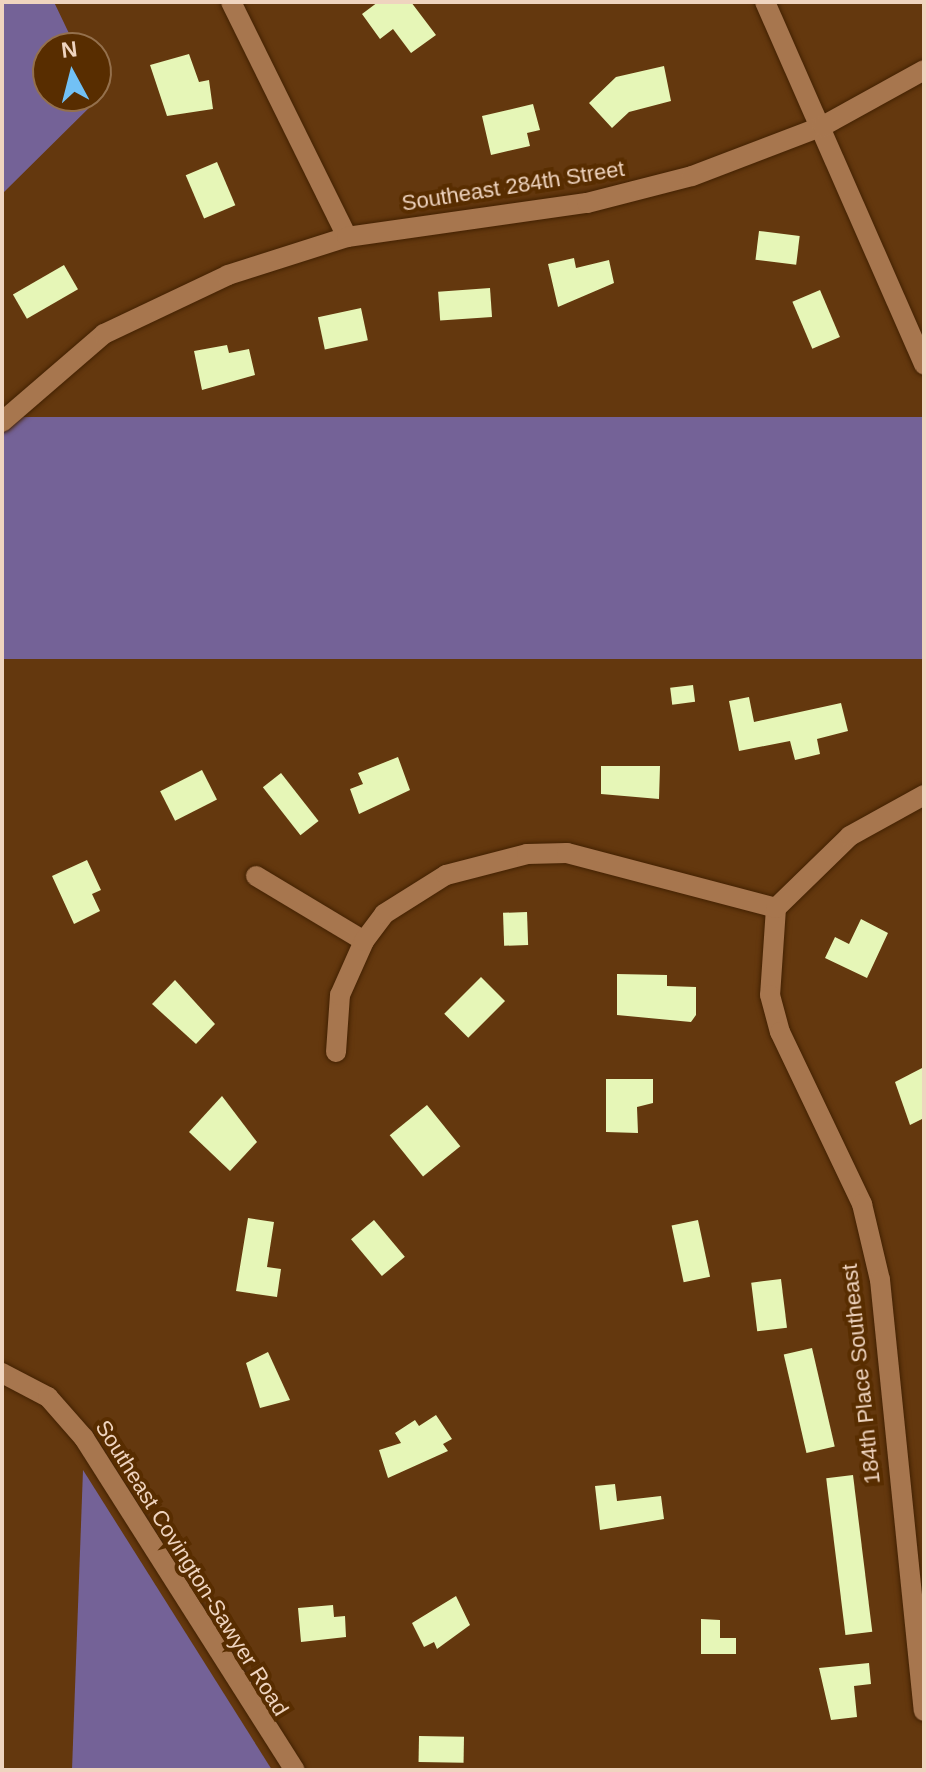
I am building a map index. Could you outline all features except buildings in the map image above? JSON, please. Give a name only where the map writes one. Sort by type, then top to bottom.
[{"type":"street","points":[[231,2],[347,237]]},
{"type":"street","points":[[765,2],[823,126],[924,365]]},
{"type":"street","name":"Southeast 284th Street","points":[[2,422],[104,334],[172,297],[347,237],[587,203],[692,176],[823,126],[924,70]]},
{"type":"street","points":[[336,1052],[340,995],[364,941],[412,891],[460,870],[527,854],[567,853],[776,908],[850,836],[924,795]]},
{"type":"street","points":[[256,876],[364,941]]},
{"type":"street","name":"184th Place Southeast","points":[[776,908],[770,995],[780,1032],[862,1204],[880,1280],[924,1711]]},
{"type":"street","name":"Southeast Covington-Sawyer Road","points":[[2,1373],[48,1397],[84,1438],[295,1770]]},
{"type":"shaded area","points":[[2,2],[54,2],[68,32],[32,32],[32,112],[85,112],[2,194]]},
{"type":"shaded area","points":[[2,417],[924,417],[924,659],[2,659]]},
{"type":"shaded area","points":[[83,1470],[272,1770],[72,1770]]}]
